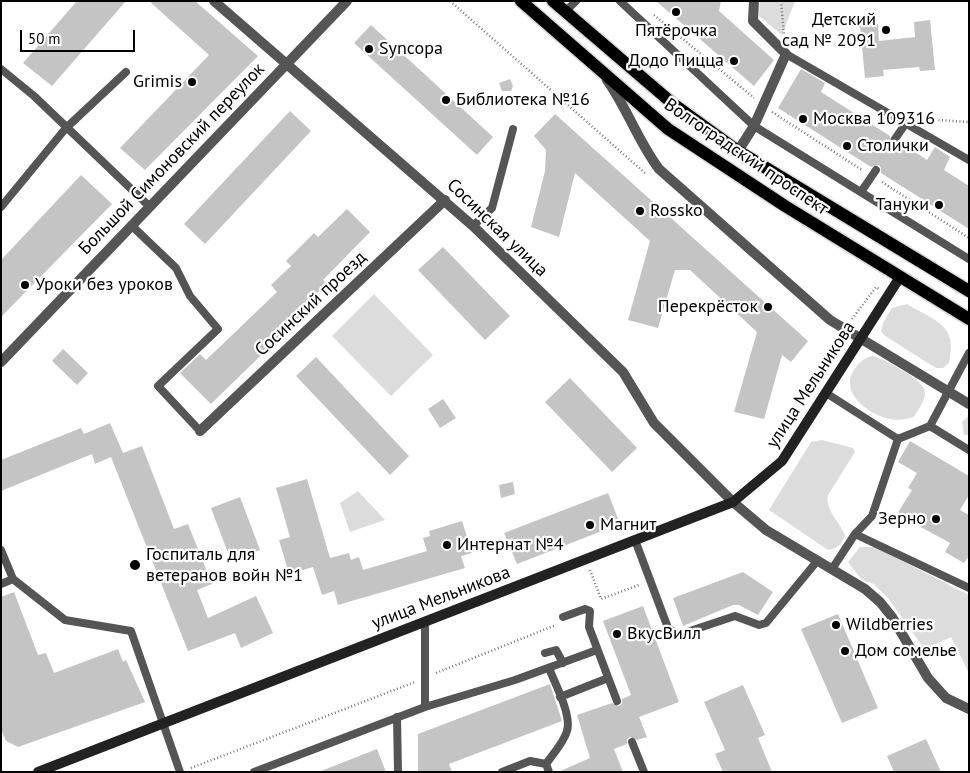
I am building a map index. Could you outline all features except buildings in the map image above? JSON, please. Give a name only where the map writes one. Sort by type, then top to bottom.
[{"type":"main road","name":"Волгоградский проспект","points":[[521,1],[668,129],[785,206],[969,319]]},
{"type":"main road","name":"Волгоградский проспект","points":[[552,1],[672,103],[738,151],[969,291]]},
{"type":"street","name":"Сосинская улица","points":[[214,1],[473,226],[623,372],[654,423],[733,502],[766,530],[865,589],[880,602],[892,617],[928,678],[946,698],[969,709]]},
{"type":"street","name":"Большой Симоновский переулок","points":[[1,362],[347,1]]},
{"type":"street","points":[[738,151],[754,126],[786,54],[753,21],[754,1]]},
{"type":"street","points":[[600,70],[622,101],[643,147],[659,168],[830,320],[860,340],[969,404]]},
{"type":"street","name":"Сосинский проезд","points":[[200,431],[445,200]]},
{"type":"street","name":"улица Мельникова","points":[[38,772],[733,502],[782,461],[900,277]]},
{"type":"lane","points":[[565,12],[576,1]]},
{"type":"lane","points":[[620,1],[754,126],[969,260]]},
{"type":"lane","points":[[786,54],[969,160]]},
{"type":"lane","points":[[1,70],[150,206]]},
{"type":"lane","points":[[1,207],[66,128],[126,72]]},
{"type":"lane","points":[[895,139],[906,123]]},
{"type":"lane","points":[[473,226],[492,208],[514,129]]},
{"type":"lane","points":[[861,192],[874,173]]},
{"type":"lane","points":[[131,225],[176,268],[190,296],[218,329],[158,386],[200,431]]},
{"type":"lane","points":[[898,438],[930,426],[969,352]]},
{"type":"lane","points":[[826,393],[898,438]]},
{"type":"lane","points":[[930,426],[969,450]]},
{"type":"lane","points":[[832,569],[855,534],[872,516],[898,438]]},
{"type":"lane","points":[[855,534],[968,588]]},
{"type":"lane","points":[[635,540],[668,628],[674,633],[682,635],[735,616],[762,625],[818,560]]},
{"type":"lane","points":[[1,550],[13,579],[65,620],[131,630],[180,772]]},
{"type":"lane","points":[[1,584],[13,579]]},
{"type":"lane","points":[[563,617],[585,609],[589,610],[589,627],[617,701]]},
{"type":"lane","points":[[425,622],[425,707]]},
{"type":"lane","points":[[545,653],[556,650],[563,663]]},
{"type":"lane","points":[[254,772],[425,707],[549,668],[597,650]]},
{"type":"lane","points":[[546,764],[567,731],[567,716],[549,668]]},
{"type":"lane","points":[[560,697],[608,678]]},
{"type":"lane","points":[[398,717],[398,772]]},
{"type":"lane","points":[[632,742],[644,772]]},
{"type":"lane","points":[[502,772],[530,761],[546,764]]},
{"type":"lane","points":[[546,764],[549,772]]},
{"type":"path","points":[[450,1],[650,178]]},
{"type":"path","points":[[781,1],[786,54]]},
{"type":"path","points":[[652,14],[763,106],[874,173],[969,238]]},
{"type":"path","points":[[906,123],[916,119],[969,122]]},
{"type":"path","points":[[844,330],[876,286]]},
{"type":"path","points":[[586,559],[601,599],[650,581]]},
{"type":"path","points":[[189,768],[425,678],[555,625],[563,617]]},
{"type":"shaded area","points":[[760,1],[795,1],[782,35],[759,16]]},
{"type":"shaded area","points":[[374,294],[433,355],[391,396],[332,336]]},
{"type":"shaded area","points":[[907,304],[935,320],[947,332],[951,350],[949,363],[943,368],[936,368],[885,336],[881,331],[883,323],[892,308]]},
{"type":"shaded area","points":[[872,356],[901,369],[916,379],[924,389],[925,396],[914,417],[899,420],[881,416],[864,407],[852,393],[850,385],[851,376],[861,361]]},
{"type":"shaded area","points":[[969,415],[969,435],[964,435],[962,422]]},
{"type":"shaded area","points":[[822,440],[853,448],[855,452],[828,495],[830,511],[845,535],[839,546],[828,550],[769,510],[811,442]]},
{"type":"shaded area","points":[[358,491],[385,520],[350,532],[340,503]]},
{"type":"shaded area","points":[[860,547],[875,547],[969,595],[969,673],[951,637],[925,650],[888,598],[874,584],[862,580],[848,562]]},
{"type":"place","name":"Пятёрочка","points":[[676,12]]},
{"type":"place","name":"Детский сад № 2091","points":[[886,30]]},
{"type":"place","name":"Syncopa","points":[[369,49]]},
{"type":"place","name":"Додо Пицца","points":[[734,61]]},
{"type":"place","name":"Grimis","points":[[192,82]]},
{"type":"place","name":"Библиотека №16","points":[[446,100]]},
{"type":"place","name":"Москва 109316","points":[[803,119]]},
{"type":"place","name":"Столички","points":[[847,146]]},
{"type":"place","name":"Тануки","points":[[939,205]]},
{"type":"place","name":"Rossko","points":[[640,211]]},
{"type":"place","name":"Уроки без уроков","points":[[25,285]]},
{"type":"place","name":"Перекрёсток","points":[[768,307]]},
{"type":"place","name":"Зерно","points":[[936,519]]},
{"type":"place","name":"Магнит","points":[[590,525]]},
{"type":"place","name":"Интернат №4","points":[[447,545]]},
{"type":"place","name":"Госпиталь для ветеранов войн №1","points":[[135,565]]},
{"type":"place","name":"Wildberries","points":[[836,625]]},
{"type":"place","name":"ВкусВилл","points":[[617,634]]},
{"type":"place","name":"Дом сомелье","points":[[845,651]]}]
